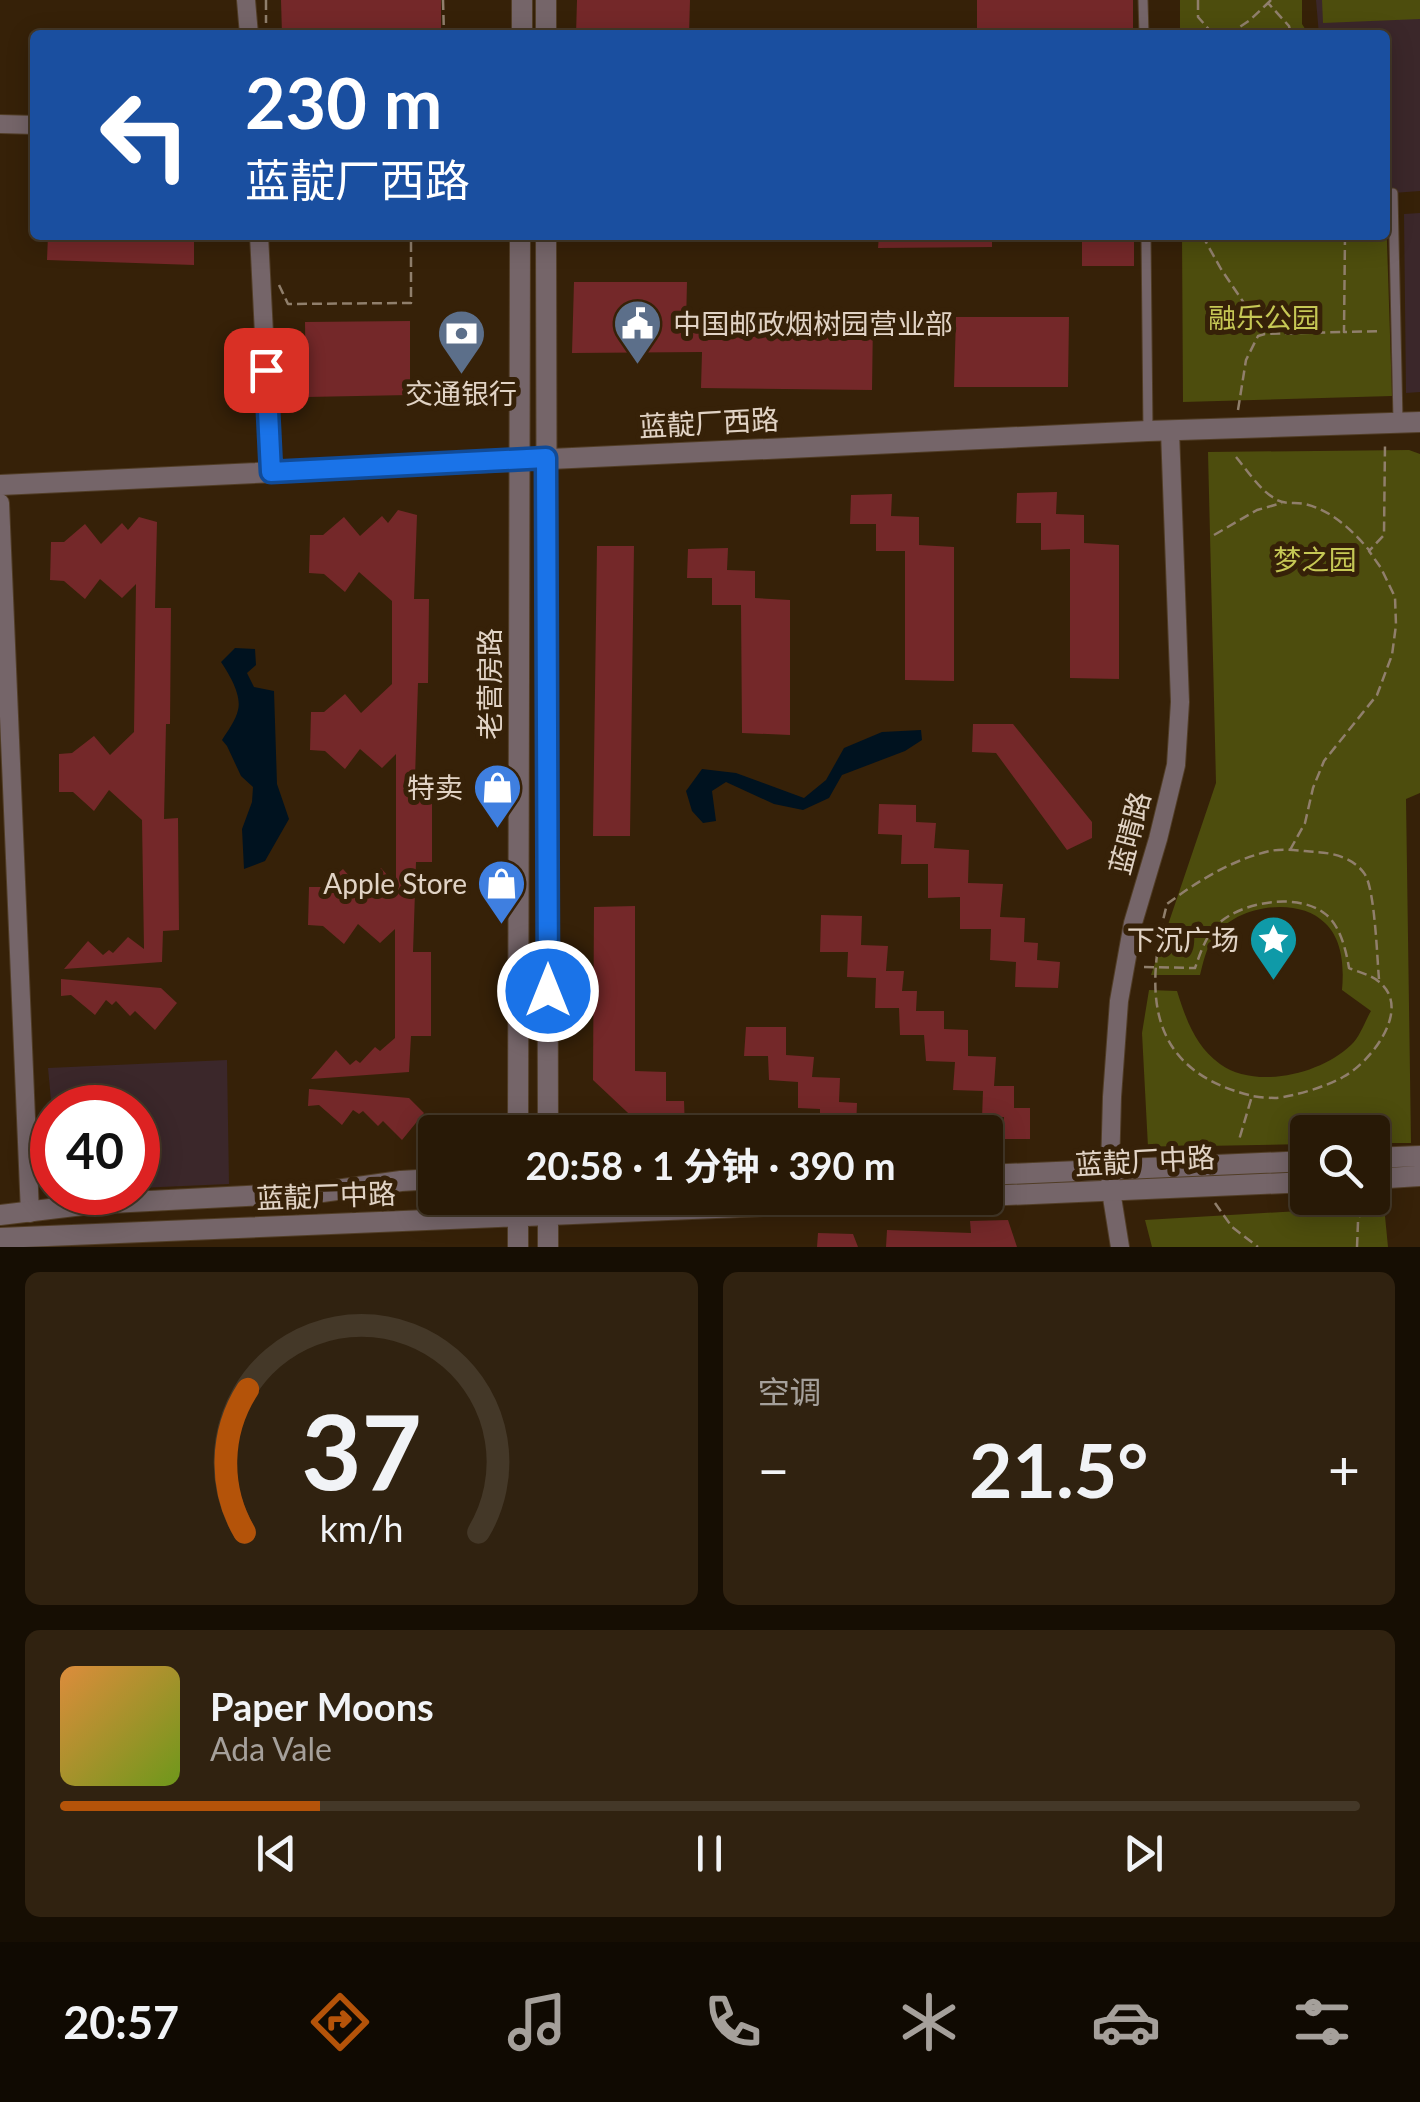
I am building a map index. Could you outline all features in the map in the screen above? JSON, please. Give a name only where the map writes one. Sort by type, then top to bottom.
[{"type":"street","points":[[246,0],[249,30]]},
{"type":"street","points":[[522,0],[522,30]]},
{"type":"street","points":[[546,0],[546,30]]},
{"type":"street","points":[[0,124],[30,125]]},
{"type":"street","points":[[259,240],[271,472]]},
{"type":"street","name":"老营房路","points":[[518,1115],[520,240]]},
{"type":"street","name":"老营房路","points":[[546,240],[548,1115]]},
{"type":"street","name":"蓝靛厂西路","points":[[0,485],[1170,430],[1420,422]]},
{"type":"street","name":"蓝晴路","points":[[1120,1247],[1110,1180],[1119,1002],[1133,923],[1176,765],[1180,702],[1170,430]]},
{"type":"street","points":[[0,503],[30,1213]]},
{"type":"street","points":[[1390,1157],[1420,1156]]},
{"type":"street","name":"蓝靛厂中路","points":[[1003,1194],[1290,1163]]},
{"type":"street","name":"蓝靛厂中路","points":[[1003,1176],[1290,1182]]},
{"type":"street","points":[[1390,1178],[1420,1176]]},
{"type":"street","name":"蓝靛厂中路","points":[[160,1200],[322,1192],[418,1180]]},
{"type":"street","name":"蓝靛厂中路","points":[[0,1215],[30,1213]]},
{"type":"street","name":"蓝靛厂中路","points":[[0,1238],[31,1241],[418,1214]]},
{"type":"street","points":[[30,1215],[31,1241]]},
{"type":"street","points":[[518,1215],[518,1247]]},
{"type":"street","points":[[548,1215],[548,1247]]},
{"type":"lane","points":[[1143,0],[1144,30]]},
{"type":"lane","points":[[1392,193],[1392,423]]},
{"type":"lane","points":[[1146,240],[1148,432]]},
{"type":"path","points":[[266,0],[266,30]]},
{"type":"path","points":[[444,0],[444,30]]},
{"type":"path","points":[[1198,0],[1198,17],[1210,30]]},
{"type":"path","points":[[1235,30],[1270,2],[1290,30]]},
{"type":"path","points":[[288,304],[411,303],[411,240]]},
{"type":"path","points":[[1205,240],[1265,334]]},
{"type":"path","points":[[1344,332],[1345,240]]},
{"type":"path","points":[[1235,428],[1246,360],[1258,336],[1387,331]]},
{"type":"path","points":[[1369,551],[1384,535],[1392,423]]},
{"type":"path","points":[[1236,457],[1272,498],[1283,503]]},
{"type":"path","points":[[1214,535],[1258,510],[1283,503],[1306,504],[1352,531],[1381,568],[1395,597],[1392,655],[1377,696],[1324,762],[1312,788],[1306,823],[1290,850]]},
{"type":"path","points":[[1272,850],[1290,850],[1327,853],[1350,860],[1367,875],[1379,981],[1391,1002],[1390,1018],[1374,1052],[1345,1077],[1278,1098],[1252,1096],[1202,1078],[1180,1058],[1162,1029],[1154,967],[1167,904],[1218,870],[1272,850]]},
{"type":"path","points":[[1134,967],[1195,968],[1217,925],[1242,908],[1293,903],[1309,905],[1326,914],[1346,949],[1349,968],[1379,981]]},
{"type":"path","points":[[1239,1140],[1252,1096]]},
{"type":"path","points":[[1211,1198],[1232,1227],[1258,1247]]},
{"type":"path","points":[[1357,1247],[1359,1215]]},
{"type":"shaded area","points":[[1316,0],[1420,0],[1420,191],[1393,193],[1390,179],[1390,30],[1319,30]]},
{"type":"shaded area","points":[[1420,213],[1420,392],[1406,393],[1404,214]]},
{"type":"shaded area","points":[[227,1060],[229,1184],[160,1187],[160,1085],[50,1085],[48,1068]]},
{"type":"green space","points":[[1180,0],[1302,0],[1302,24],[1306,30],[1180,30]]},
{"type":"green space","points":[[1322,0],[1420,0],[1420,19],[1323,23]]},
{"type":"green space","name":"融乐公园","points":[[1182,240],[1387,240],[1392,396],[1183,402]]},
{"type":"green space","name":"梦之园","points":[[1409,450],[1420,454],[1420,793],[1406,799],[1411,1143],[1390,1143],[1390,1115],[1290,1115],[1290,1144],[1148,1147],[1142,1033],[1149,990],[1177,991],[1188,1022],[1204,1049],[1220,1064],[1251,1076],[1288,1075],[1323,1064],[1354,1042],[1371,1011],[1342,990],[1341,955],[1331,930],[1313,914],[1299,909],[1266,908],[1235,918],[1213,938],[1200,975],[1151,975],[1216,783],[1208,452]]},
{"type":"green space","points":[[1290,1212],[1290,1215],[1385,1215],[1388,1247],[1152,1247],[1145,1220]]},
{"type":"water","points":[[235,648],[255,649],[256,665],[247,673],[254,687],[274,691],[277,784],[289,819],[265,861],[244,869],[242,829],[253,787],[241,776],[222,740],[239,704],[221,662]]},
{"type":"water","points":[[921,730],[922,740],[905,751],[842,775],[829,798],[803,810],[774,804],[726,782],[712,791],[716,821],[703,823],[692,811],[686,791],[702,769],[736,773],[804,798],[826,780],[844,748],[882,732]]},
{"type":"building","points":[[281,0],[441,0],[441,30],[282,30]]},
{"type":"building","points":[[577,0],[690,0],[689,30],[576,30]]},
{"type":"building","points":[[977,0],[1133,0],[1133,30],[977,30]]},
{"type":"building","points":[[48,240],[194,240],[194,265],[47,260]]},
{"type":"building","points":[[879,240],[992,240],[992,247],[878,248]]},
{"type":"building","points":[[1082,240],[1134,240],[1134,266],[1082,266]]},
{"type":"building","points":[[574,282],[687,282],[686,324],[873,319],[872,390],[701,388],[702,352],[572,353]]},
{"type":"building","points":[[956,317],[1069,317],[1068,387],[954,387]]},
{"type":"building","points":[[410,321],[410,395],[306,397],[305,322]]},
{"type":"building","points":[[1057,492],[1056,514],[1084,515],[1084,543],[1119,545],[1119,679],[1070,678],[1070,549],[1041,550],[1041,523],[1016,523],[1017,493]]},
{"type":"building","points":[[892,494],[891,516],[919,517],[919,545],[954,547],[954,681],[905,680],[905,551],[876,551],[876,524],[850,524],[851,495]]},
{"type":"building","points":[[398,510],[417,515],[414,599],[429,599],[428,683],[418,683],[415,778],[432,778],[432,862],[416,862],[413,952],[431,952],[431,1036],[411,1036],[409,1072],[311,1079],[336,1050],[350,1065],[356,1060],[360,1063],[375,1047],[380,1051],[395,1038],[395,929],[380,943],[358,924],[344,944],[323,926],[308,925],[309,887],[322,887],[343,869],[360,888],[381,868],[396,885],[396,754],[382,768],[360,749],[345,769],[325,751],[310,750],[311,712],[324,712],[345,694],[361,713],[392,684],[392,601],[359,572],[345,592],[324,574],[309,573],[310,535],[323,535],[344,517],[360,536],[382,516],[388,523]]},
{"type":"building","points":[[139,517],[157,522],[155,608],[171,608],[164,819],[178,818],[179,930],[163,931],[162,962],[64,969],[88,941],[103,955],[109,950],[113,953],[128,937],[144,949],[142,820],[109,790],[94,811],[73,792],[59,792],[59,754],[72,753],[94,736],[110,755],[134,732],[136,584],[122,598],[100,579],[85,599],[64,581],[50,580],[51,542],[64,542],[85,524],[101,544],[122,523],[128,530]]},
{"type":"building","points":[[597,546],[634,546],[630,836],[593,836]]},
{"type":"building","points":[[728,548],[727,570],[755,571],[755,598],[790,600],[790,735],[742,733],[741,605],[712,605],[712,578],[687,578],[688,549]]},
{"type":"building","points":[[973,724],[1013,724],[1092,822],[1092,838],[1067,850],[996,753],[972,752]]},
{"type":"building","points":[[879,804],[916,805],[916,822],[936,823],[934,848],[969,850],[968,883],[1003,884],[1000,917],[1025,918],[1024,942],[1038,943],[1037,960],[1060,962],[1058,988],[1015,987],[1016,962],[990,960],[991,929],[960,929],[960,897],[928,898],[928,864],[901,864],[902,835],[878,834]]},
{"type":"building","points":[[635,906],[635,1071],[666,1072],[666,1101],[684,1101],[684,1115],[630,1115],[593,1080],[594,907]]},
{"type":"building","points":[[821,915],[862,916],[861,945],[888,946],[886,971],[904,971],[902,991],[917,991],[916,1011],[944,1011],[944,1029],[968,1030],[968,1056],[996,1057],[994,1086],[1014,1086],[1014,1108],[1030,1108],[1030,1139],[1004,1139],[1003,1115],[982,1115],[983,1091],[953,1090],[955,1062],[926,1061],[924,1035],[900,1035],[899,1008],[875,1008],[876,978],[847,977],[848,952],[820,952]]},
{"type":"building","points":[[61,979],[161,988],[177,1003],[155,1030],[135,1011],[130,1016],[116,1001],[112,1005],[106,1000],[95,1015],[71,995],[61,996]]},
{"type":"building","points":[[746,1027],[786,1027],[786,1055],[814,1057],[812,1077],[840,1078],[839,1102],[857,1103],[857,1115],[820,1115],[820,1109],[798,1108],[798,1082],[769,1080],[768,1056],[744,1056]]},
{"type":"building","points":[[309,1089],[409,1098],[424,1113],[418,1115],[402,1140],[383,1121],[378,1126],[363,1111],[359,1114],[353,1110],[342,1125],[319,1105],[308,1106]]},
{"type":"building","points":[[1008,1220],[1017,1247],[886,1247],[887,1230],[971,1233],[970,1221]]},
{"type":"building","points":[[818,1233],[853,1234],[858,1247],[817,1247]]},
{"type":"place","name":"中国邮政烟树园营业部","points":[[638,366]]},
{"type":"place","name":"交通银行","points":[[461,376]]},
{"type":"place","name":"特卖","points":[[498,830]]},
{"type":"place","name":"Apple Store","points":[[502,926]]},
{"type":"place","name":"下沉广场","points":[[1274,982]]},
{"type":"route","points":[[266,370],[271,472],[546,458],[548,991]]}]
